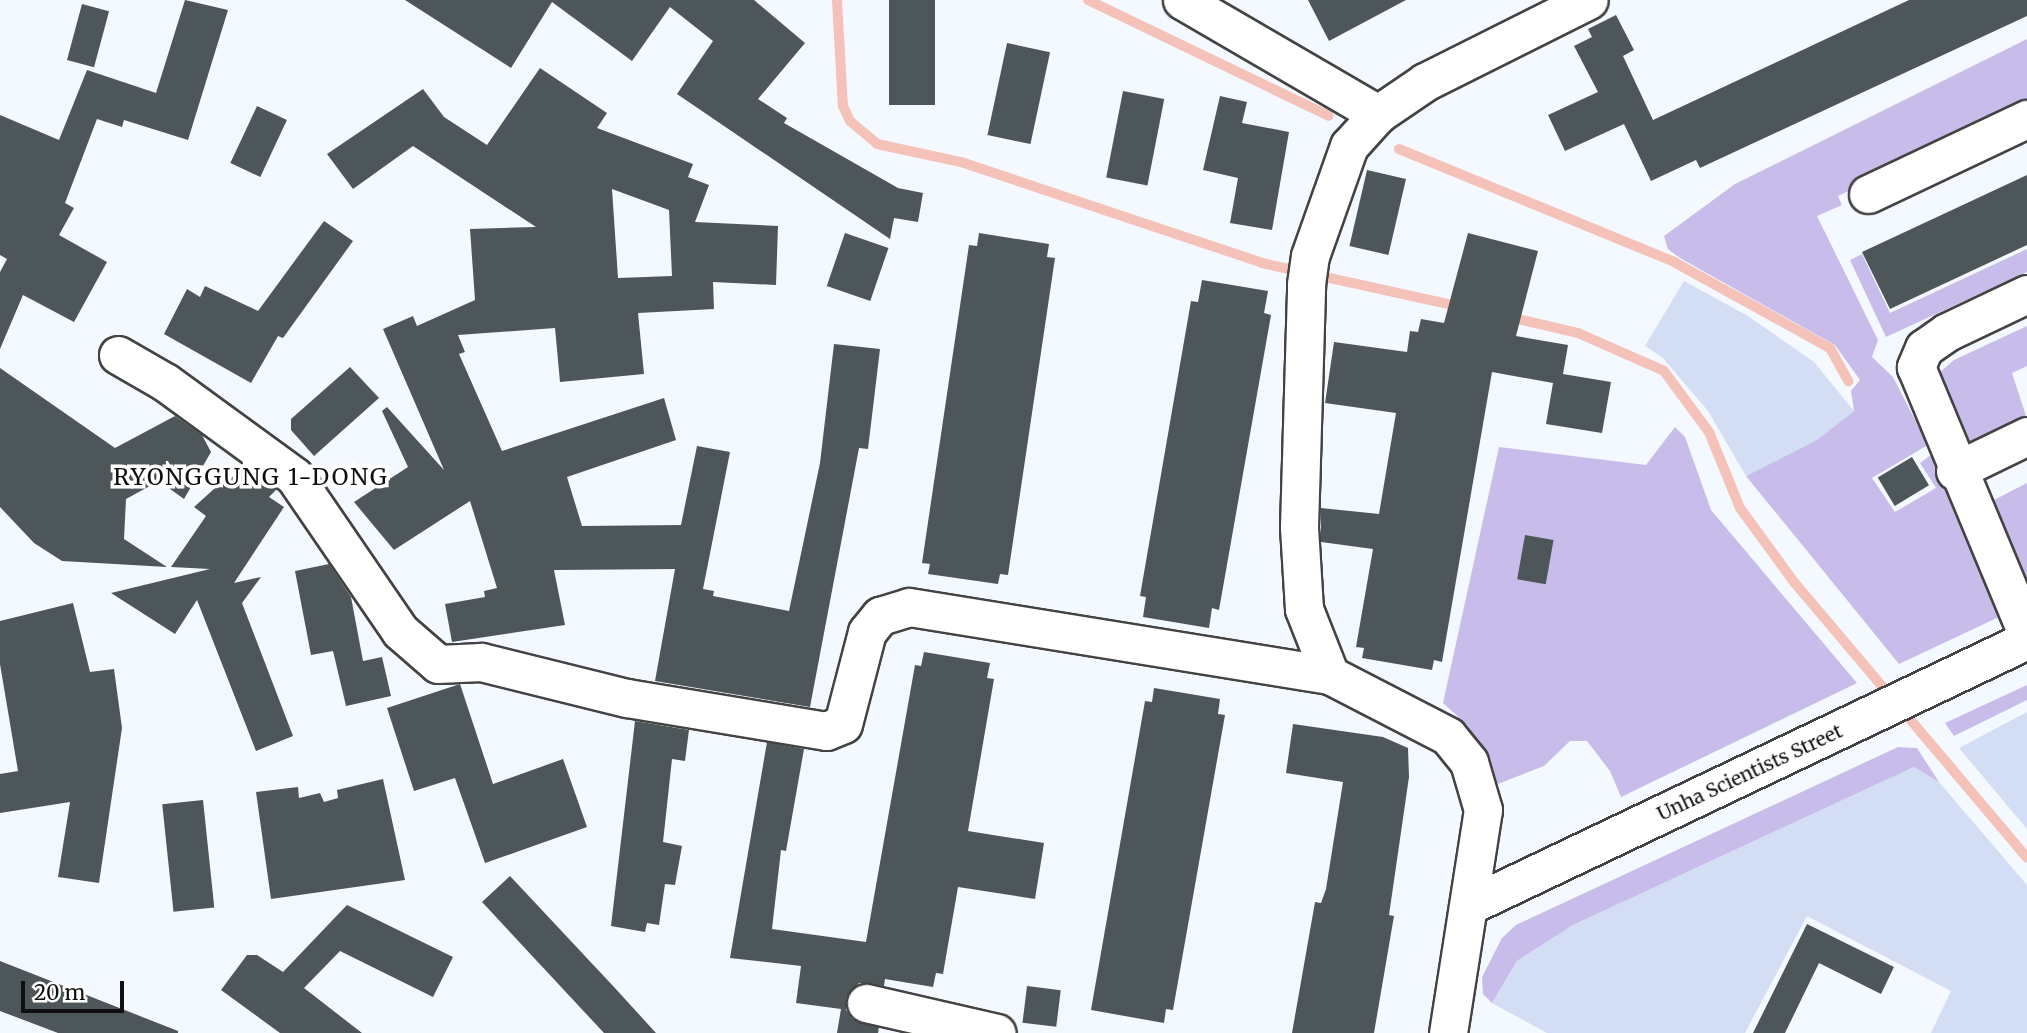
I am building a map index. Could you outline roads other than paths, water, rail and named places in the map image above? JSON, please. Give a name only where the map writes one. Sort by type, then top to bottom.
[{"type":"street","points":[[1182,0],[1378,114]]},
{"type":"street","points":[[1330,675],[1304,609],[1299,527],[1308,270],[1349,146],[1378,114],[1425,82],[1589,0]]},
{"type":"street","points":[[1868,194],[2027,119]]},
{"type":"street","points":[[2027,294],[1947,332],[1924,348],[1916,367],[1955,471],[2027,634]]},
{"type":"street","points":[[118,355],[165,382],[294,476],[400,631],[438,664],[481,662],[627,698],[826,731],[843,724],[867,632],[880,616],[909,607],[1330,675],[1448,736],[1469,762],[1483,810],[1472,904],[1448,1033]]},
{"type":"street","points":[[1955,471],[2027,436]]},
{"type":"street","name":"Unha Scientists Street","points":[[1472,904],[1878,714],[2027,640]]},
{"type":"street","points":[[866,1003],[914,1024],[997,1033]]},
{"type":"waterway","points":[[837,0],[843,106],[850,121],[877,144],[961,162],[1262,263],[1462,307]]},
{"type":"waterway","points":[[1088,0],[1329,116]]},
{"type":"waterway","points":[[1399,149],[1674,262],[1830,348],[1848,381]]},
{"type":"waterway","points":[[1509,317],[1578,333],[1664,371],[1709,432],[1740,508],[1794,582],[2027,858]]},
{"type":"district","name":"RYONGGUNG 1-DONG","points":[[251,477]]}]
